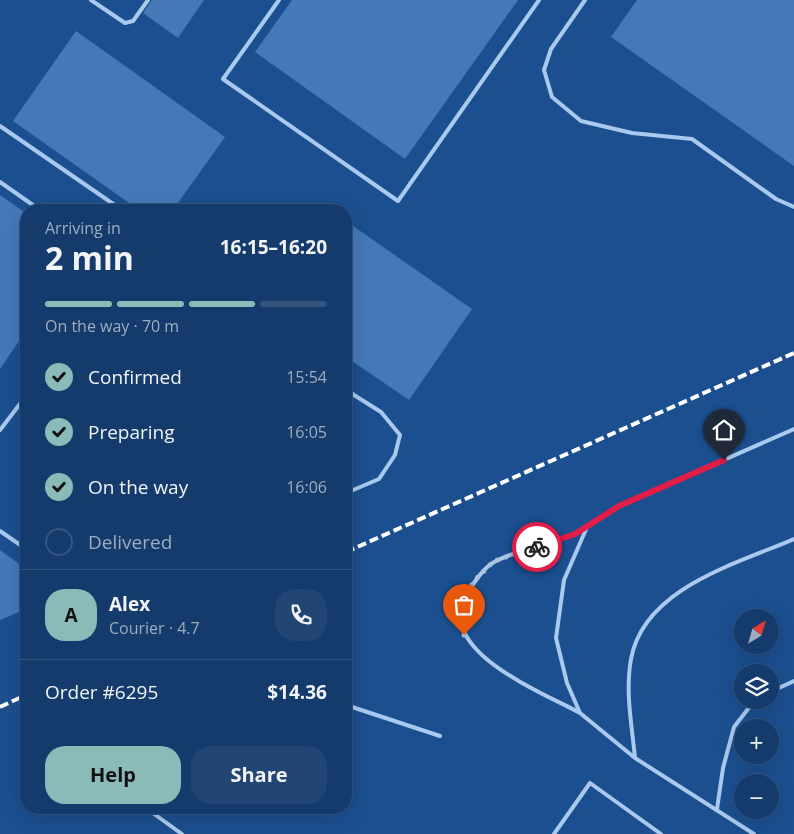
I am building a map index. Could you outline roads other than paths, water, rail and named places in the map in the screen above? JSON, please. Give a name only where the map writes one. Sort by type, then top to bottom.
[{"type":"lane","points":[[91,0],[125,23],[133,21],[148,0]]},
{"type":"lane","points":[[279,0],[224,79],[398,201],[539,0]]},
{"type":"lane","points":[[585,0],[551,49],[544,70],[552,97],[581,121],[632,133],[692,139],[776,199],[794,207]]},
{"type":"lane","points":[[0,126],[113,204]]},
{"type":"lane","points":[[0,182],[31,204]]},
{"type":"lane","points":[[352,394],[381,412],[400,435],[395,455],[379,478],[352,490]]},
{"type":"lane","points":[[0,430],[20,404]]},
{"type":"lane","points":[[754,834],[635,758],[580,713],[521,681],[478,654],[464,635],[459,618],[463,599],[475,580],[494,561],[575,534],[619,506],[794,429]]},
{"type":"lane","points":[[580,713],[567,683],[556,638],[564,580],[587,527]]},
{"type":"lane","points":[[0,531],[20,545]]},
{"type":"lane","points":[[635,758],[628,692],[631,660],[639,634],[658,608],[686,586],[794,538]]},
{"type":"lane","points":[[779,688],[794,681]]},
{"type":"lane","points":[[352,707],[440,736]]},
{"type":"lane","points":[[717,809],[723,768],[734,727],[748,709]]},
{"type":"lane","points":[[554,834],[590,783],[661,834]]},
{"type":"lane","points":[[154,814],[182,834]]},
{"type":"railway","points":[[352,549],[794,353]]},
{"type":"railway","points":[[0,707],[20,698]]}]
